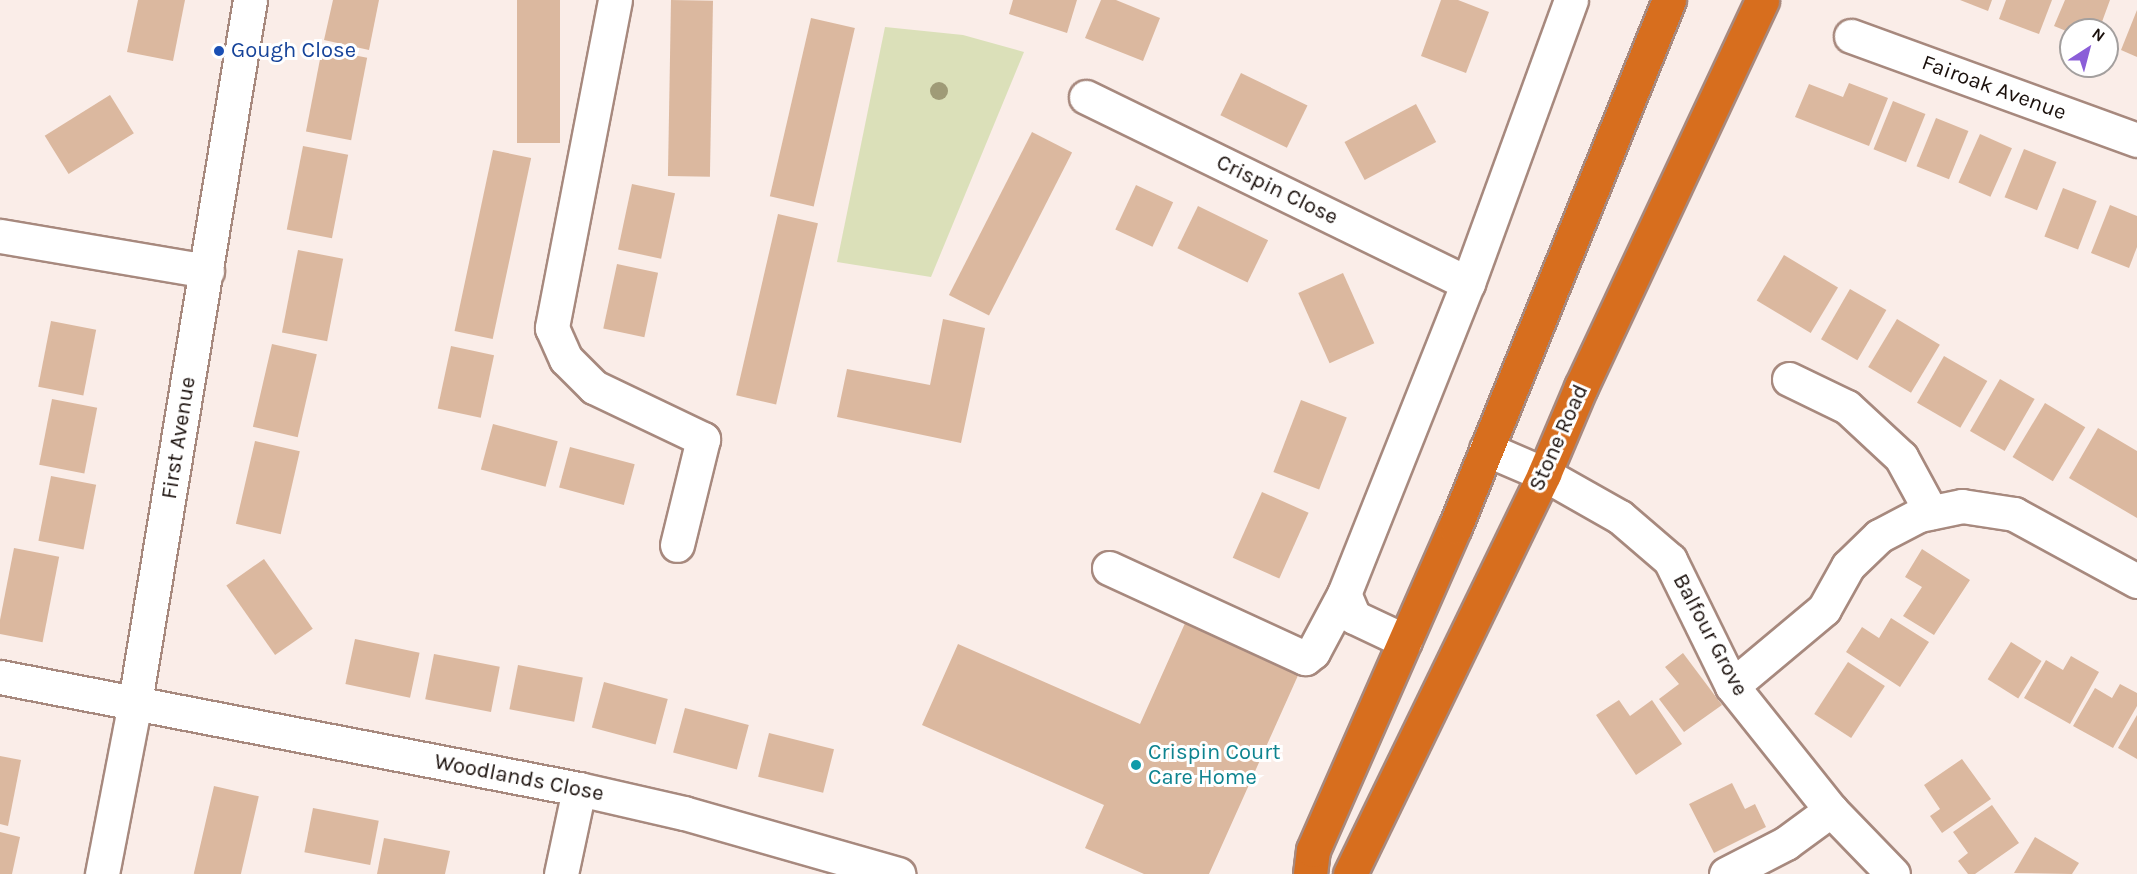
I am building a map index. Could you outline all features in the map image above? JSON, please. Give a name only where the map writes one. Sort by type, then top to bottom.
[{"type":"highway","points":[[1310,874],[1313,850],[1486,449],[1669,0]]},
{"type":"highway","name":"Stone Road","points":[[1350,874],[1544,474],[1586,377],[1762,0]]},
{"type":"street","name":"First Avenue","points":[[102,874],[135,702],[250,0]]},
{"type":"street","points":[[615,0],[552,328],[566,359],[594,387],[703,439],[677,545]]},
{"type":"street","points":[[1109,568],[1305,658],[1313,652],[1344,594],[1468,283],[1571,0]]},
{"type":"street","name":"Fairoak Avenue","points":[[1851,36],[2137,140]]},
{"type":"street","name":"Crispin Close","points":[[1086,97],[1468,283]]},
{"type":"street","points":[[0,236],[207,271]]},
{"type":"street","points":[[1789,380],[1847,407],[1900,457],[1931,513]]},
{"type":"street","name":"Balfour Grove","points":[[1486,449],[1544,474],[1620,517],[1670,560],[1732,686],[1831,810],[1893,874]]},
{"type":"street","points":[[1732,686],[1824,609],[1848,566],[1879,536],[1931,513],[1962,506],[2014,514],[2137,581]]},
{"type":"street","points":[[1344,594],[1354,617],[1405,641]]},
{"type":"street","name":"Woodlands Close","points":[[0,677],[579,789],[684,813],[898,874]]},
{"type":"street","points":[[561,874],[579,789]]},
{"type":"street","points":[[1725,874],[1786,843],[1831,810]]},
{"type":"green space","points":[[885,27],[963,35],[1024,52],[931,277],[837,262]]},
{"type":"building","points":[[138,0],[185,0],[173,61],[127,52]]},
{"type":"building","points":[[333,0],[379,0],[369,50],[324,40]]},
{"type":"building","points":[[517,0],[560,0],[560,143],[517,143]]},
{"type":"building","points":[[671,0],[713,1],[710,177],[668,176]]},
{"type":"building","points":[[1013,0],[1077,0],[1067,33],[1009,14]]},
{"type":"building","points":[[1101,0],[1116,0],[1160,18],[1143,61],[1085,38]]},
{"type":"building","points":[[1441,0],[1458,0],[1489,12],[1466,73],[1421,56]]},
{"type":"building","points":[[1960,0],[1992,0],[1988,11]]},
{"type":"building","points":[[2006,0],[2052,0],[2039,34],[1999,19]]},
{"type":"building","points":[[2065,0],[2110,0],[2103,18],[2059,18],[2059,28],[2054,26]]},
{"type":"building","points":[[2137,10],[2137,57],[2121,50]]},
{"type":"building","points":[[811,18],[855,28],[814,206],[770,196]]},
{"type":"building","points":[[322,49],[367,58],[351,140],[306,131]]},
{"type":"building","points":[[1241,73],[1308,105],[1287,148],[1220,115]]},
{"type":"building","points":[[1849,83],[1888,98],[1869,146],[1795,117],[1809,84],[1843,97]]},
{"type":"building","points":[[110,95],[134,133],[69,174],[45,136]]},
{"type":"building","points":[[1893,101],[1925,114],[1906,162],[1874,149]]},
{"type":"building","points":[[1416,104],[1436,142],[1365,180],[1344,142]]},
{"type":"building","points":[[1936,118],[1968,131],[1949,179],[1917,166]]},
{"type":"building","points":[[1032,132],[1072,152],[989,315],[949,295]]},
{"type":"building","points":[[1980,134],[2012,148],[1990,197],[1958,182]]},
{"type":"building","points":[[303,146],[348,155],[332,238],[287,229]]},
{"type":"building","points":[[2024,149],[2056,162],[2037,210],[2005,197]]},
{"type":"building","points":[[493,150],[531,158],[493,339],[455,331]]},
{"type":"building","points":[[632,184],[675,193],[661,259],[618,250]]},
{"type":"building","points":[[1136,185],[1173,202],[1152,247],[1115,229]]},
{"type":"building","points":[[2063,188],[2097,201],[2078,249],[2044,237]]},
{"type":"building","points":[[2110,205],[2137,216],[2137,247],[2129,268],[2091,253]]},
{"type":"building","points":[[1198,206],[1268,240],[1248,282],[1177,248]]},
{"type":"building","points":[[778,214],[818,223],[776,404],[736,395]]},
{"type":"building","points":[[298,250],[343,259],[327,341],[282,332]]},
{"type":"building","points":[[1784,255],[1838,287],[1811,333],[1757,300]]},
{"type":"building","points":[[617,264],[658,273],[644,337],[603,329]]},
{"type":"building","points":[[1343,273],[1374,343],[1330,363],[1298,293]]},
{"type":"building","points":[[1850,289],[1886,310],[1857,360],[1821,339]]},
{"type":"building","points":[[943,319],[985,328],[961,443],[837,417],[847,369],[930,385]]},
{"type":"building","points":[[1897,319],[1940,345],[1911,393],[1868,367]]},
{"type":"building","points":[[51,321],[96,330],[83,396],[38,387]]},
{"type":"building","points":[[272,344],[317,354],[298,437],[253,427]]},
{"type":"building","points":[[451,346],[494,355],[481,418],[438,409]]},
{"type":"building","points":[[1944,356],[1987,381],[1960,428],[1917,403]]},
{"type":"building","points":[[2000,379],[2035,399],[2005,451],[1970,431]]},
{"type":"building","points":[[52,399],[97,408],[84,474],[39,465]]},
{"type":"building","points":[[1301,400],[1347,418],[1319,489],[1273,472]]},
{"type":"building","points":[[2045,403],[2085,427],[2053,481],[2013,457]]},
{"type":"building","points":[[493,424],[558,441],[546,487],[481,469]]},
{"type":"building","points":[[2098,428],[2137,451],[2137,518],[2069,478]]},
{"type":"building","points":[[255,441],[300,451],[281,534],[236,524]]},
{"type":"building","points":[[570,447],[635,464],[624,505],[559,488]]},
{"type":"building","points":[[51,476],[96,485],[84,550],[38,541]]},
{"type":"building","points":[[1262,492],[1309,513],[1279,579],[1233,558]]},
{"type":"building","points":[[14,548],[59,557],[43,642],[0,634],[0,620]]},
{"type":"building","points":[[1922,549],[1970,580],[1934,635],[1903,616],[1922,587],[1905,577]]},
{"type":"building","points":[[264,559],[313,629],[275,655],[226,585]]},
{"type":"building","points":[[1891,618],[1929,642],[1900,687],[1846,652],[1862,627],[1879,638]]},
{"type":"building","name":"Crispin Court Care Home","points":[[1186,621],[1300,671],[1209,874],[1144,874],[1085,848],[1104,805],[922,725],[958,644],[1140,724]]},
{"type":"building","points":[[355,639],[420,653],[410,698],[345,684]]},
{"type":"building","points":[[2011,642],[2042,661],[2018,698],[1988,679]]},
{"type":"building","points":[[1683,653],[1722,705],[1684,732],[1659,699],[1679,684],[1665,667]]},
{"type":"building","points":[[434,654],[500,667],[491,712],[425,699]]},
{"type":"building","points":[[2071,656],[2099,672],[2070,724],[2024,698],[2046,660],[2063,670]]},
{"type":"building","points":[[1848,662],[1885,686],[1851,738],[1814,714]]},
{"type":"building","points":[[518,665],[583,678],[574,722],[509,709]]},
{"type":"building","points":[[604,682],[668,699],[656,744],[592,727]]},
{"type":"building","points":[[2120,684],[2137,693],[2137,706],[2113,748],[2073,726],[2095,688],[2112,698]]},
{"type":"building","points":[[1619,700],[1630,716],[1652,700],[1682,744],[1636,775],[1596,715]]},
{"type":"building","points":[[685,708],[749,725],[737,770],[673,752]]},
{"type":"building","points":[[2137,715],[2137,759],[2118,748]]},
{"type":"building","points":[[769,733],[834,749],[823,793],[758,777]]},
{"type":"building","points":[[0,756],[21,760],[8,826],[0,824]]},
{"type":"building","points":[[1962,759],[1991,799],[1942,833],[1930,816],[1940,809],[1924,785]]},
{"type":"building","points":[[1732,783],[1745,809],[1755,804],[1766,827],[1714,853],[1689,804]]},
{"type":"building","points":[[214,786],[259,796],[241,874],[194,874]]},
{"type":"building","points":[[1992,805],[2019,843],[1975,874],[1968,874],[1958,861],[1968,853],[1953,832]]},
{"type":"building","points":[[313,808],[379,821],[370,865],[304,852]]},
{"type":"building","points":[[0,832],[20,837],[12,874],[0,874]]},
{"type":"building","points":[[2035,837],[2079,863],[2072,874],[2014,873]]},
{"type":"building","points":[[384,838],[450,851],[445,874],[377,874]]},
{"type":"place","name":"Gough Close","points":[[219,51]]},
{"type":"place","name":"Crispin Court Care Home","points":[[1136,765]]}]
